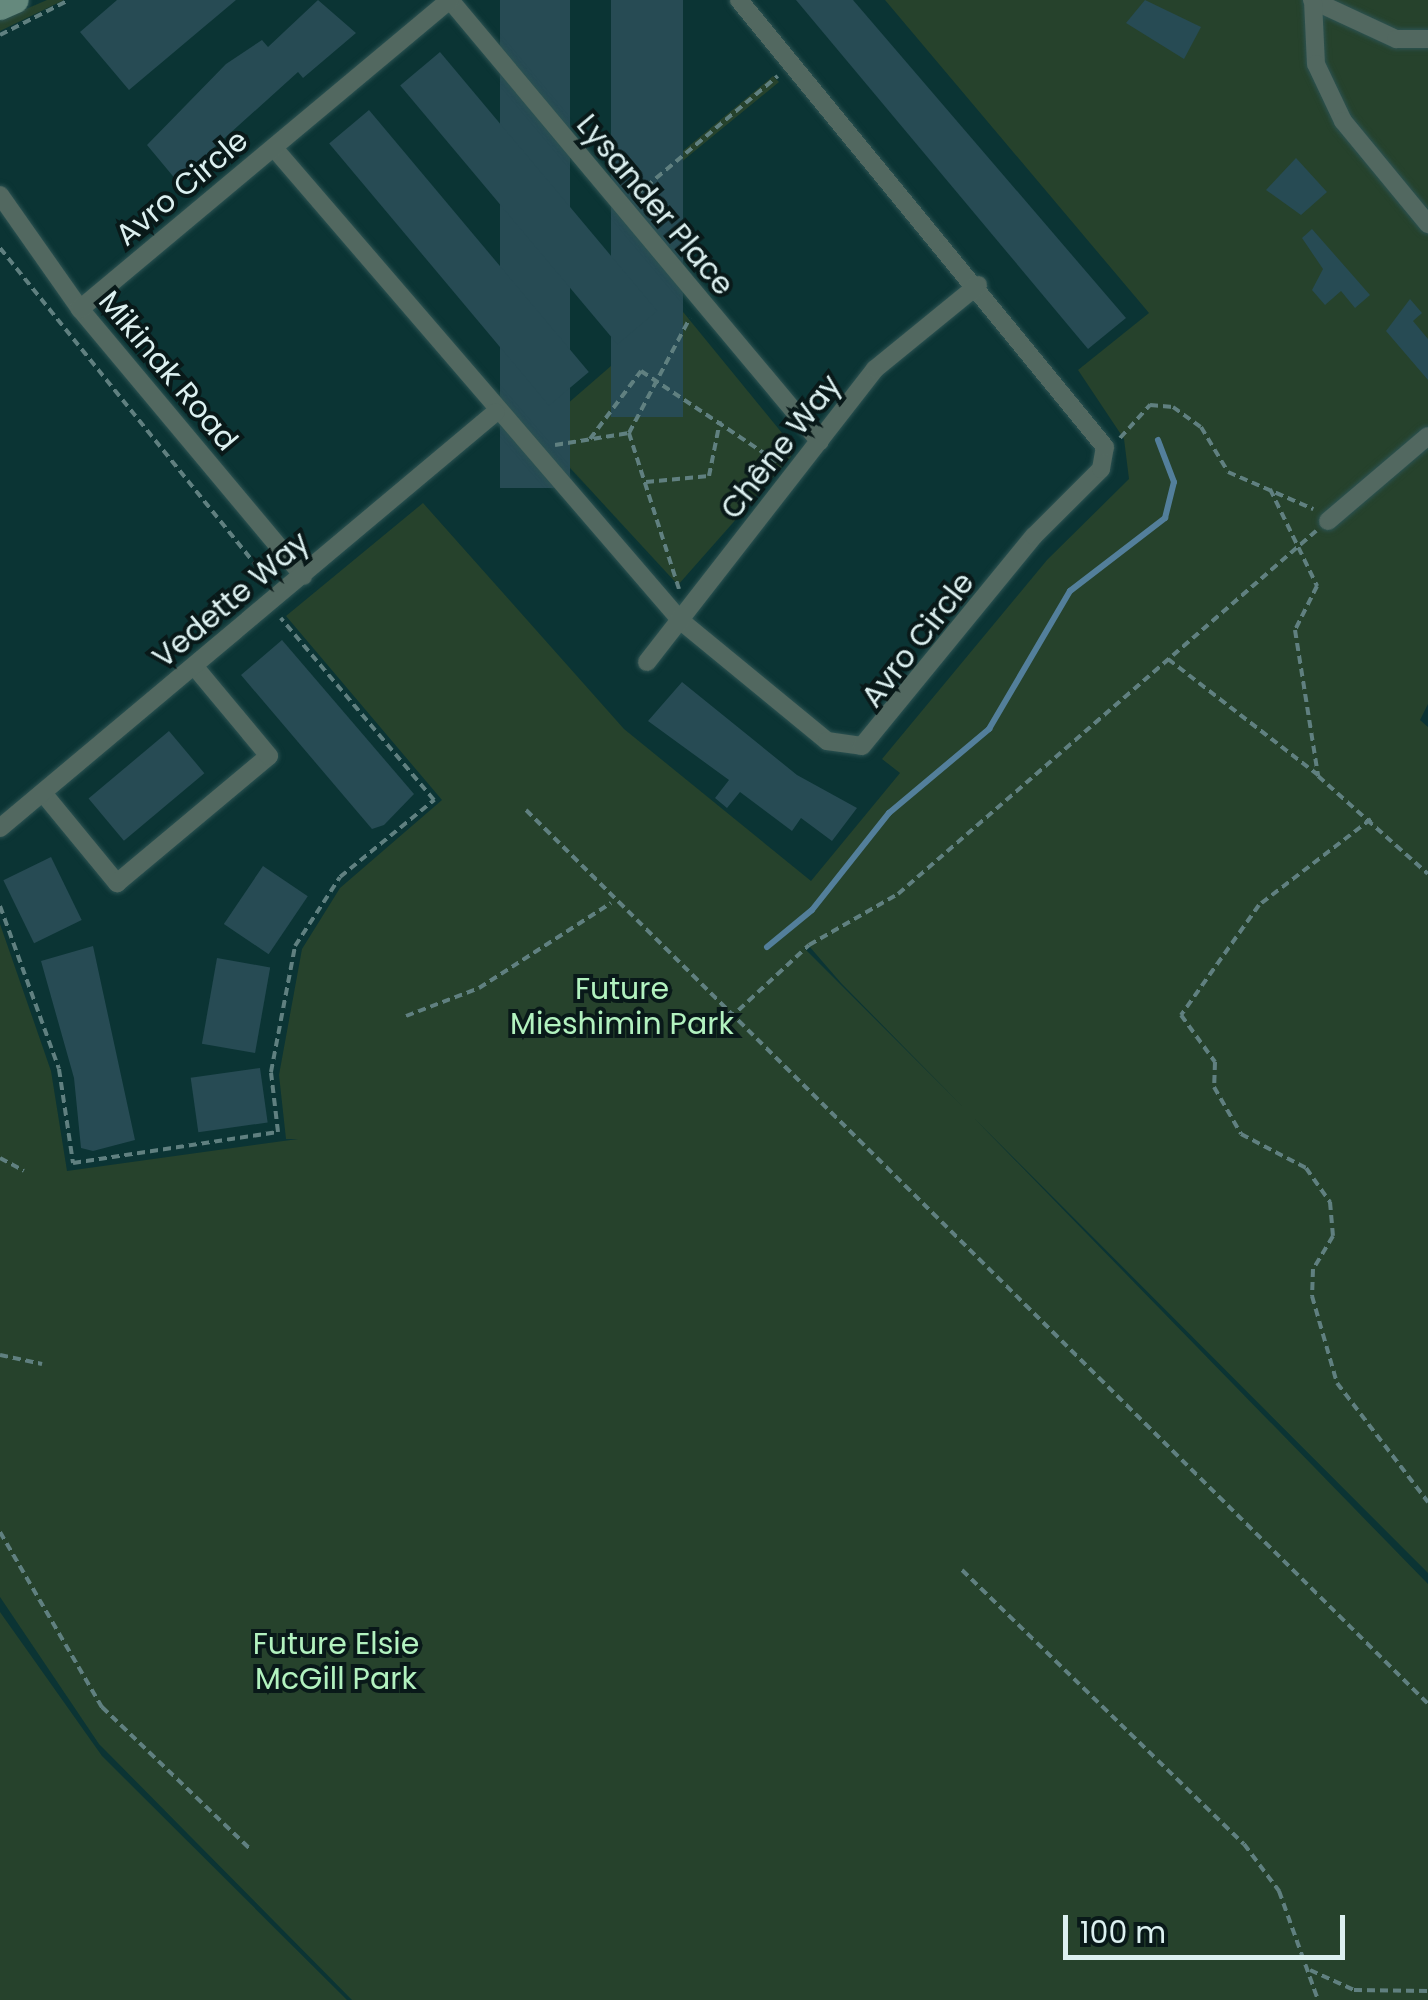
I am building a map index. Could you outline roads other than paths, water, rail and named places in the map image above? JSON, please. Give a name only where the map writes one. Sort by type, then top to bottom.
[{"type":"street","points":[[0,7],[16,0]]},
{"type":"street","name":"Avro Circle","points":[[80,309],[450,0]]},
{"type":"street","name":"Lysander Place","points":[[450,0],[620,208],[820,442]]},
{"type":"street","name":"Avro Circle","points":[[274,148],[496,412],[682,621],[826,741],[844,749],[881,734],[1105,458],[1083,410],[739,0]]},
{"type":"street","points":[[1428,39],[1396,39],[1312,0],[1316,64],[1343,121],[1428,224]]},
{"type":"street","name":"Mikinak Road","points":[[0,195],[80,309],[303,576]]},
{"type":"street","name":"Chêne Way","points":[[647,662],[876,370],[978,285]]},
{"type":"street","name":"Vedette Way","points":[[0,828],[496,412]]},
{"type":"street","points":[[1327,522],[1428,436]]},
{"type":"street","points":[[43,793],[117,884],[254,769],[269,756],[194,666]]},
{"type":"waterway","points":[[767,947],[812,910],[889,813],[989,729],[1070,591],[1165,518],[1174,482],[1158,440]]},
{"type":"park label","name":"Future Mieshimin Park","points":[[622,1006]]},
{"type":"park label","name":"Future Elsie McGill Park","points":[[336,1661]]}]
